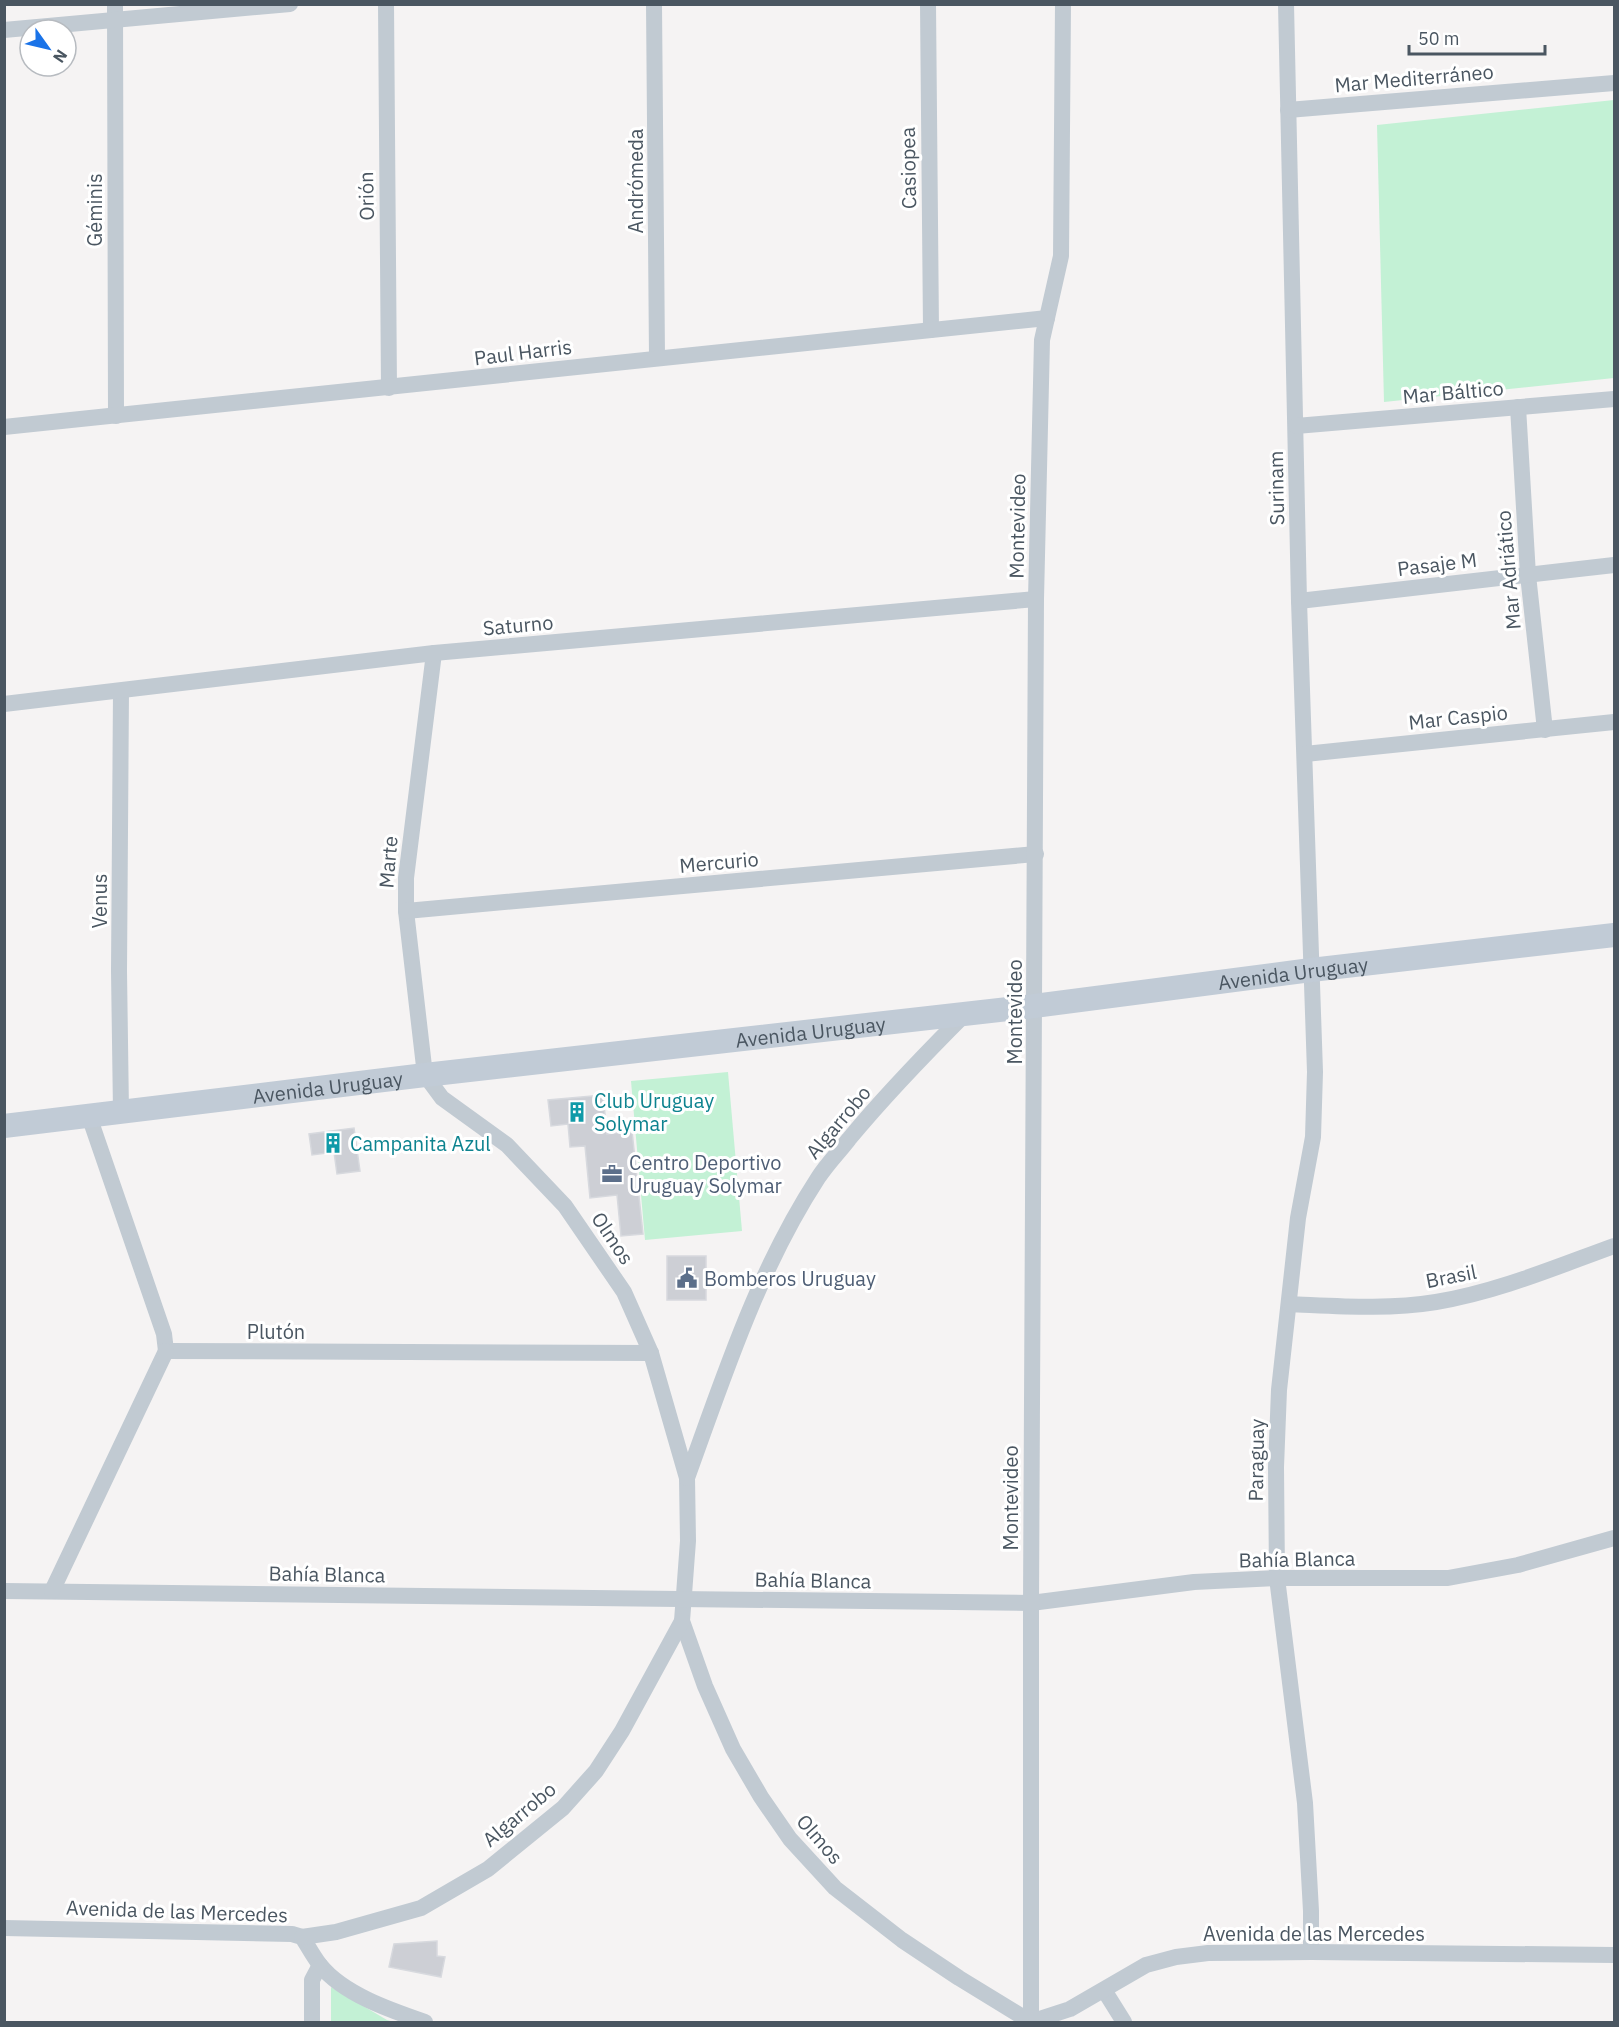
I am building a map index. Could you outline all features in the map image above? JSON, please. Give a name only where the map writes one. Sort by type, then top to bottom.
[{"type":"street","points":[[4,30],[115,13],[290,4]]},
{"type":"street","name":"Orión","points":[[386,4],[389,388]]},
{"type":"street","name":"Andrómeda","points":[[654,4],[657,357]]},
{"type":"street","name":"Casiopea","points":[[928,4],[931,330]]},
{"type":"street","name":"Montevideo","points":[[1031,2022],[1036,599],[1042,340],[1061,256],[1063,4]]},
{"type":"street","name":"Surinam","points":[[1286,4],[1299,601],[1311,970]]},
{"type":"street","name":"Géminis","points":[[115,13],[116,416]]},
{"type":"street","name":"Mar Mediterráneo","points":[[1288,110],[1614,82]]},
{"type":"street","name":"Paul Harris","points":[[4,427],[1047,318]]},
{"type":"street","name":"Mar Báltico","points":[[1296,426],[1614,399]]},
{"type":"street","name":"Mar Adriático","points":[[1518,407],[1527,575],[1545,730]]},
{"type":"street","name":"Pasaje M","points":[[1299,601],[1614,565]]},
{"type":"street","name":"Saturno","points":[[4,704],[434,653],[1036,599]]},
{"type":"street","name":"Marte","points":[[425,1075],[406,911],[406,878],[434,653]]},
{"type":"street","name":"Venus","points":[[121,691],[119,971],[121,1112]]},
{"type":"street","name":"Mar Caspio","points":[[1305,754],[1614,722]]},
{"type":"street","name":"Mercurio","points":[[406,911],[1036,854]]},
{"type":"street","name":"Avenida Uruguay","points":[[4,1126],[425,1075],[1034,1006],[1311,970],[1614,935]]},
{"type":"street","name":"Paraguay","points":[[1311,970],[1314,1072],[1312,1137],[1299,1218],[1279,1390],[1276,1456],[1277,1578],[1305,1803],[1311,1952]]},
{"type":"street","name":"Algarrobo","points":[[687,1478],[749,1312],[780,1244],[819,1177],[869,1115],[923,1055],[968,1012]]},
{"type":"street","name":"Olmos","points":[[425,1075],[442,1098],[507,1145],[565,1206],[624,1293],[651,1353],[687,1478],[688,1541],[682,1621],[705,1686],[733,1749],[761,1797],[790,1839],[835,1888],[902,1940],[1031,2022]]},
{"type":"street","points":[[52,1591],[166,1351],[164,1334],[90,1116]]},
{"type":"street","name":"Brasil","points":[[1289,1304],[1346,1306],[1435,1302],[1488,1291],[1614,1246]]},
{"type":"street","name":"Plutón","points":[[166,1351],[651,1353]]},
{"type":"street","name":"Bahía Blanca","points":[[4,1592],[1031,1603],[1194,1582],[1277,1578],[1449,1578],[1518,1565],[1614,1538]]},
{"type":"street","name":"Algarrobo","points":[[302,1937],[336,1932],[421,1908],[488,1869],[563,1808],[596,1771],[622,1731],[682,1621]]},
{"type":"street","name":"Avenida de las Mercedes","points":[[4,1928],[272,1932],[302,1937],[320,1965],[333,1978],[362,1996],[395,2012],[425,2022]]},
{"type":"street","name":"Avenida de las Mercedes","points":[[1031,2022],[1070,2009],[1146,1965],[1176,1957],[1208,1953],[1614,1955]]},
{"type":"street","points":[[312,2022],[312,1980],[320,1965]]},
{"type":"street","points":[[1104,1990],[1124,2022]]},
{"type":"green space","points":[[1614,100],[1614,378],[1384,402],[1377,125]]},
{"type":"green space","points":[[728,1072],[742,1231],[645,1240],[631,1081]]},
{"type":"green space","points":[[331,1987],[387,2020],[394,2022],[331,2022]]},
{"type":"building","points":[[603,1095],[607,1134],[632,1131],[643,1234],[621,1236],[617,1195],[590,1198],[585,1146],[570,1147],[568,1124],[551,1126],[548,1100]]},
{"type":"building","name":"Campanita Azul","points":[[354,1128],[360,1171],[337,1174],[334,1152],[312,1155],[309,1134]]},
{"type":"building","name":"Bomberos Uruguay","points":[[667,1256],[706,1256],[706,1300],[667,1300]]},
{"type":"building","points":[[437,1941],[437,1956],[445,1957],[441,1977],[389,1967],[394,1944]]},
{"type":"place","name":"Club Uruguay Solymar","points":[[577,1112]]},
{"type":"place","name":"Campanita Azul","points":[[333,1143]]},
{"type":"place","name":"Centro Deportivo Uruguay Solymar","points":[[612,1174]]},
{"type":"place","name":"Bomberos Uruguay","points":[[687,1278]]}]
